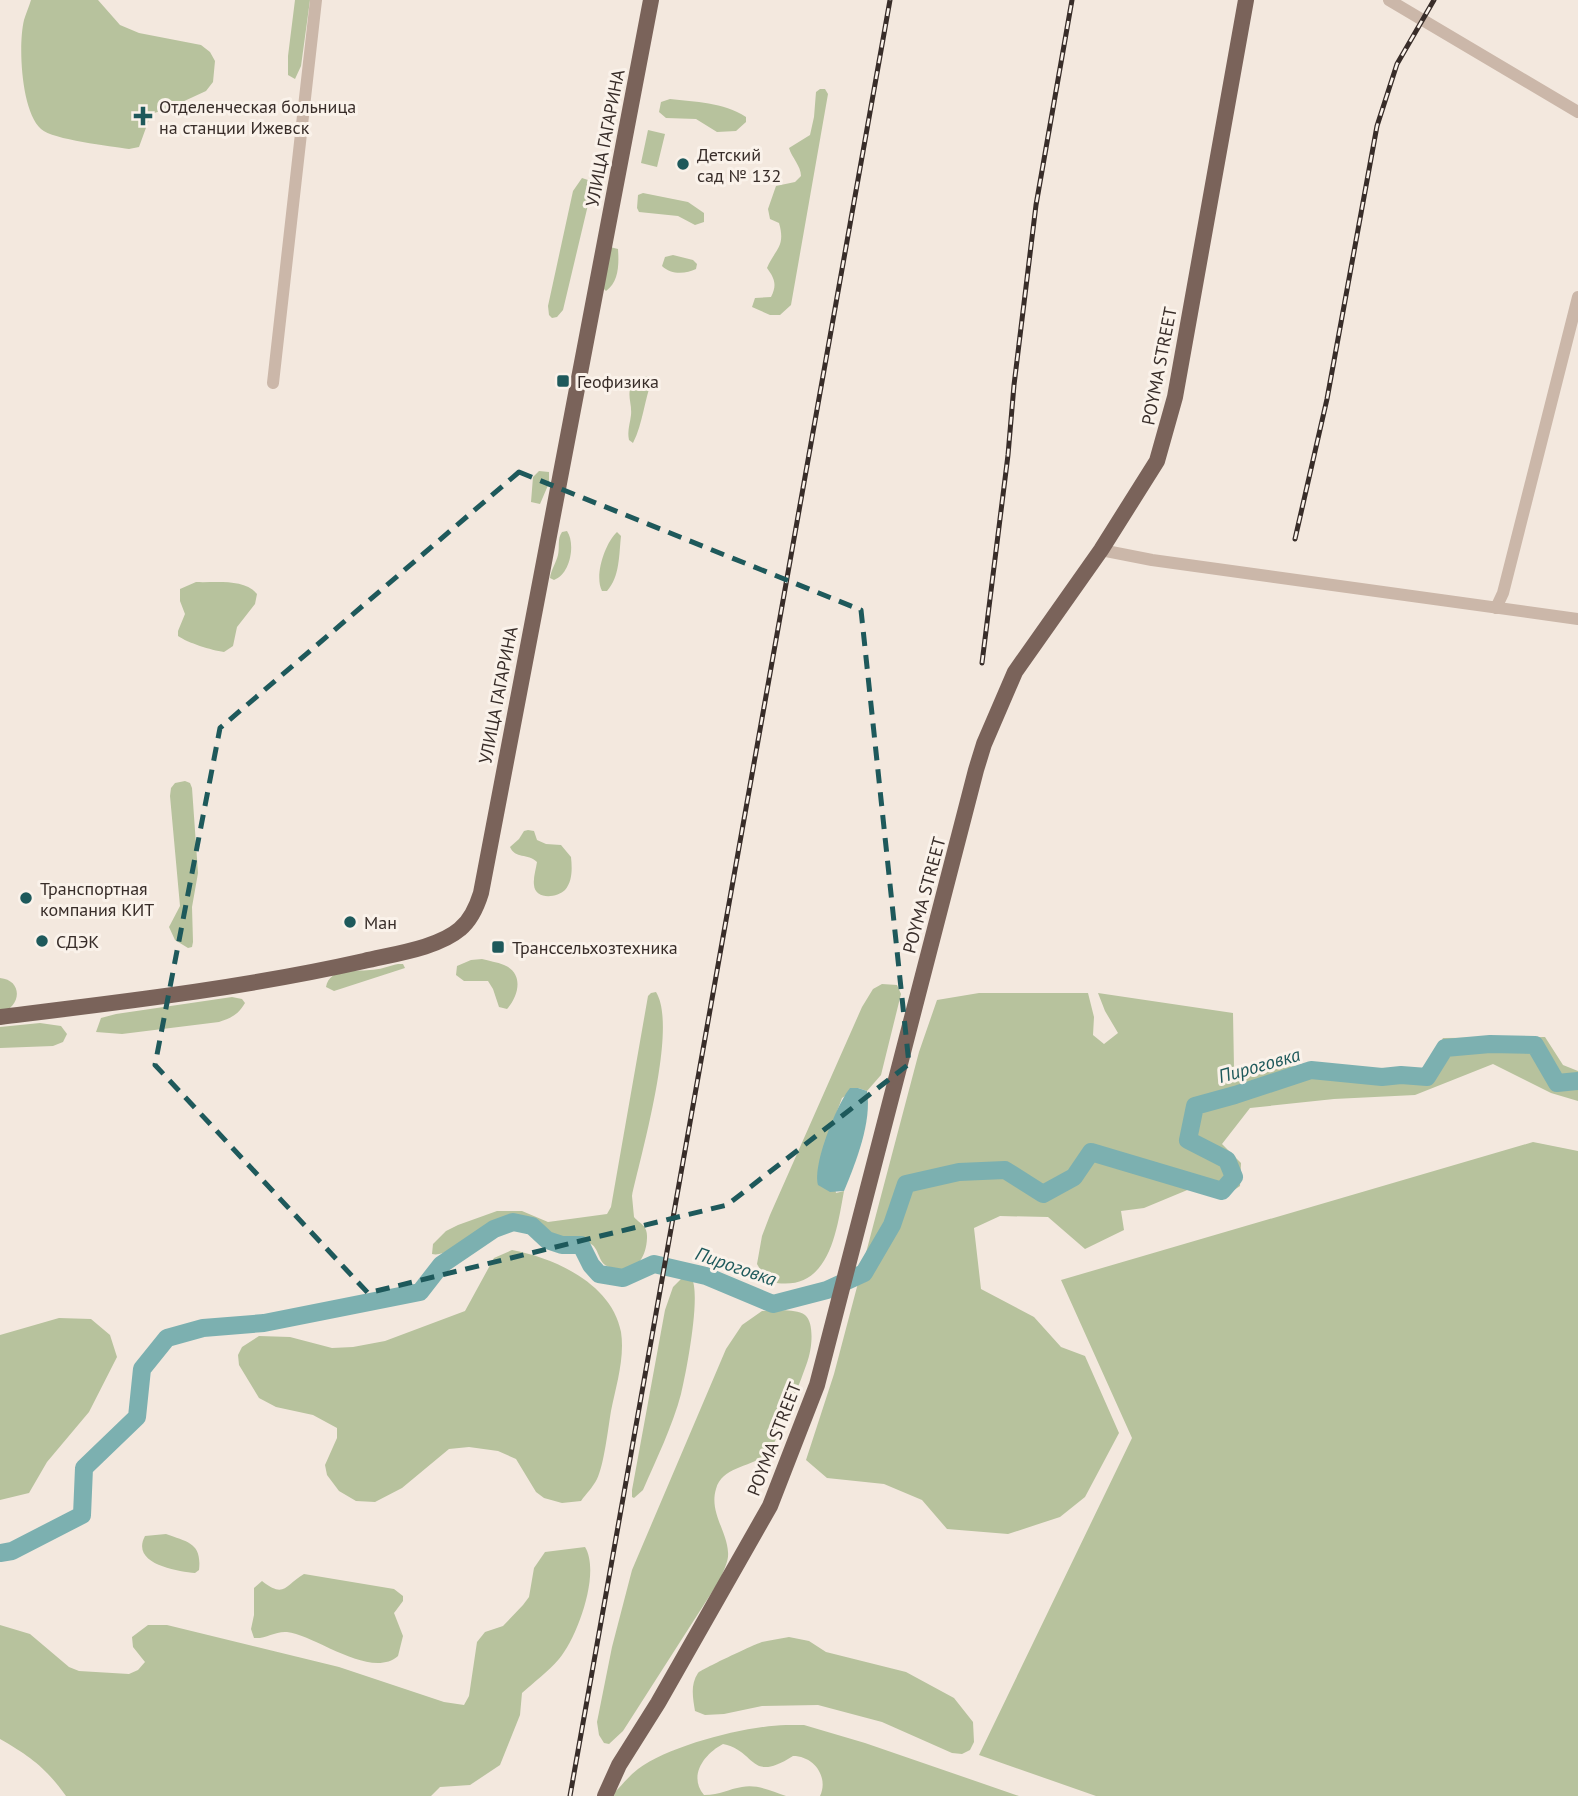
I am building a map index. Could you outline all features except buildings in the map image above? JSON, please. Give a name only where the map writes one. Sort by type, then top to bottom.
[{"type":"main road","name":"УЛИЦА ГАГАРИНА","points":[[0,1017],[212,990],[319,971],[439,942],[460,930],[470,918],[481,892],[651,0]]},
{"type":"main road","name":"POYMA STREET","points":[[605,1796],[619,1765],[658,1703],[769,1506],[817,1385],[984,744],[1014,672],[1101,550],[1157,461],[1166,433],[1246,0]]},
{"type":"street","points":[[273,383],[316,0]]},
{"type":"street","points":[[1389,0],[1578,112]]},
{"type":"street","points":[[1496,608],[1503,593],[1534,478],[1578,297]]},
{"type":"street","points":[[1101,550],[1152,560],[1578,619]]},
{"type":"highlighted area","points":[[519,472],[861,610],[909,1064],[727,1205],[368,1293],[155,1065],[220,728]]},
{"type":"green space","points":[[31,0],[98,0],[120,25],[139,33],[201,45],[210,52],[215,61],[213,82],[206,91],[151,114],[139,147],[129,149],[96,144],[47,133],[34,120],[29,108],[21,61],[22,31]]},
{"type":"green space","points":[[295,0],[310,0],[301,66],[295,79],[288,75],[288,56]]},
{"type":"green space","points":[[825,89],[828,94],[791,305],[780,315],[770,315],[752,307],[755,298],[771,297],[774,289],[773,279],[767,268],[779,247],[781,231],[779,223],[770,219],[768,209],[776,186],[795,182],[801,176],[789,148],[810,135],[816,92]]},
{"type":"green space","points":[[670,99],[728,108],[746,117],[746,122],[736,131],[717,132],[696,119],[666,118],[659,112],[661,102]]},
{"type":"green space","points":[[648,130],[665,134],[657,167],[641,163]]},
{"type":"green space","points":[[582,178],[591,181],[592,188],[563,310],[557,317],[552,318],[548,306],[573,191]]},
{"type":"green space","points":[[643,193],[688,202],[704,213],[704,222],[695,225],[678,216],[639,212],[638,195]]},
{"type":"green space","points":[[610,247],[618,249],[618,267],[614,283],[606,291],[603,288]]},
{"type":"green space","points":[[673,255],[693,260],[697,264],[696,269],[679,273],[666,269],[662,266],[665,257]]},
{"type":"green space","points":[[644,376],[649,376],[652,380],[633,443],[628,437],[631,411],[629,395],[630,389],[638,387]]},
{"type":"green space","points":[[539,471],[549,472],[549,483],[540,504],[531,502],[533,477]]},
{"type":"green space","points":[[567,531],[571,543],[568,566],[560,577],[554,580],[550,578],[558,555],[560,537],[562,532]]},
{"type":"green space","points":[[617,532],[621,536],[617,572],[607,591],[602,591],[599,577],[602,560],[608,544]]},
{"type":"green space","points":[[196,582],[237,583],[257,594],[255,604],[237,627],[233,646],[224,652],[200,646],[178,636],[185,614],[180,601],[180,589]]},
{"type":"green space","points":[[175,783],[190,783],[192,788],[198,873],[192,907],[193,942],[192,947],[188,948],[175,940],[169,927],[180,906],[170,796]]},
{"type":"green space","points":[[528,830],[534,831],[537,840],[561,845],[571,857],[571,878],[561,893],[547,896],[538,893],[534,882],[537,862],[512,851],[510,847]]},
{"type":"green space","points":[[482,959],[504,965],[515,973],[517,991],[507,1009],[499,1007],[488,981],[464,981],[456,975],[457,966]]},
{"type":"green space","points":[[403,964],[405,968],[334,991],[326,987],[328,981],[337,973]]},
{"type":"green space","points":[[0,978],[13,983],[17,994],[13,1005],[0,1013]]},
{"type":"green space","points":[[882,984],[897,985],[901,994],[881,1075],[867,1091],[858,1088],[842,1098],[826,1141],[836,1193],[844,1191],[832,1243],[816,1271],[804,1280],[787,1284],[767,1281],[757,1264],[762,1236],[770,1215],[862,1007],[873,989]]},
{"type":"green space","points":[[656,992],[662,1009],[663,1033],[656,1091],[632,1196],[634,1217],[647,1233],[644,1254],[637,1265],[625,1269],[609,1267],[602,1262],[593,1245],[552,1236],[525,1221],[514,1219],[491,1225],[449,1250],[432,1254],[433,1244],[446,1231],[497,1211],[522,1211],[548,1222],[607,1214],[611,1207],[648,996]]},
{"type":"green space","points":[[979,993],[1088,993],[1094,1017],[1093,1035],[1104,1044],[1118,1033],[1098,993],[1233,1013],[1234,1067],[1324,1066],[1411,1073],[1427,1067],[1443,1038],[1545,1037],[1563,1065],[1578,1071],[1578,1101],[1551,1093],[1493,1064],[1415,1095],[1334,1099],[1250,1108],[1222,1144],[1241,1163],[1240,1186],[1221,1199],[1197,1186],[1144,1208],[1121,1211],[1124,1230],[1085,1249],[1048,1217],[1000,1216],[974,1228],[981,1289],[1034,1317],[1061,1347],[1085,1356],[1119,1433],[1085,1497],[1060,1517],[1008,1534],[947,1529],[922,1500],[884,1484],[827,1478],[806,1460],[834,1374],[919,1052],[937,1000]]},
{"type":"green space","points":[[232,997],[242,999],[245,1003],[234,1015],[219,1022],[122,1034],[96,1032],[101,1018],[116,1014]]},
{"type":"green space","points":[[40,1023],[61,1026],[67,1034],[63,1042],[53,1046],[0,1048],[0,1027]]},
{"type":"green space","points":[[1533,1142],[1578,1151],[1578,1796],[1096,1796],[979,1755],[1132,1438],[1061,1280]]},
{"type":"green space","points":[[512,1250],[546,1259],[594,1287],[615,1315],[621,1332],[621,1362],[604,1456],[594,1485],[581,1501],[562,1503],[544,1498],[536,1492],[516,1459],[498,1451],[469,1447],[449,1449],[402,1488],[375,1502],[356,1501],[339,1491],[327,1475],[325,1465],[337,1438],[337,1428],[313,1415],[276,1407],[259,1398],[239,1365],[238,1355],[242,1347],[259,1336],[290,1337],[332,1348],[385,1341],[465,1311],[494,1258]]},
{"type":"green space","points":[[683,1277],[691,1277],[695,1299],[683,1384],[674,1418],[659,1455],[643,1490],[634,1498],[632,1490],[665,1310],[673,1287]]},
{"type":"green space","points":[[762,1311],[795,1311],[808,1318],[811,1346],[803,1375],[770,1450],[756,1461],[725,1475],[716,1489],[716,1514],[728,1552],[721,1578],[623,1731],[609,1744],[604,1743],[599,1735],[597,1722],[612,1647],[632,1570],[726,1349],[742,1325]]},
{"type":"green space","points":[[59,1318],[91,1319],[110,1335],[117,1357],[89,1412],[47,1462],[29,1493],[0,1500],[0,1335]]},
{"type":"green space","points":[[166,1534],[187,1542],[196,1549],[199,1570],[195,1573],[167,1568],[149,1559],[142,1546],[145,1536]]},
{"type":"green space","points":[[585,1547],[589,1558],[589,1588],[573,1636],[555,1664],[522,1693],[520,1715],[500,1765],[470,1785],[440,1787],[431,1796],[66,1796],[37,1763],[0,1739],[0,1625],[30,1634],[69,1667],[79,1671],[129,1674],[138,1670],[145,1662],[133,1647],[132,1637],[148,1625],[167,1625],[339,1667],[444,1702],[464,1705],[469,1696],[477,1642],[485,1632],[503,1626],[523,1605],[529,1597],[534,1568],[545,1552]]},
{"type":"green space","points":[[304,1574],[394,1589],[403,1596],[403,1601],[394,1613],[403,1636],[398,1656],[387,1662],[358,1660],[287,1632],[254,1638],[251,1629],[254,1588],[262,1581],[280,1590]]},
{"type":"green space","points":[[789,1637],[809,1641],[826,1652],[906,1672],[954,1698],[973,1722],[974,1742],[970,1750],[962,1754],[952,1753],[882,1722],[818,1705],[762,1706],[705,1715],[695,1711],[693,1687],[698,1673],[757,1644]]},
{"type":"green space","points":[[804,1725],[865,1743],[1019,1796],[820,1796],[823,1782],[821,1775],[807,1760],[793,1756],[779,1764],[760,1766],[734,1748],[723,1744],[700,1766],[699,1788],[704,1795],[753,1786],[786,1796],[614,1796],[638,1769],[669,1752],[730,1733]]},
{"type":"water","points":[[850,1088],[867,1091],[865,1129],[844,1191],[830,1192],[818,1185],[819,1164],[833,1120]]},
{"type":"waterway","name":"Пироговка","points":[[0,1553],[12,1551],[82,1515],[84,1468],[137,1417],[142,1369],[167,1338],[203,1328],[264,1323],[420,1292],[441,1265],[494,1229],[513,1222],[532,1226],[547,1240],[562,1245],[581,1245],[599,1274],[623,1278],[654,1264],[706,1276],[773,1304],[827,1290],[864,1273],[892,1225],[906,1184],[959,1172],[1005,1170],[1043,1194],[1074,1177],[1091,1152],[1222,1191],[1234,1177],[1227,1160],[1188,1140],[1195,1106],[1311,1070],[1382,1077],[1427,1077],[1445,1048],[1490,1044],[1535,1045],[1557,1083],[1578,1081]]},
{"type":"railway","points":[[570,1796],[890,0]]},
{"type":"railway","points":[[982,663],[1036,205],[1072,0]]},
{"type":"railway","points":[[1295,539],[1327,399],[1377,126],[1397,64],[1434,0]]},
{"type":"place","name":"Отделенческая больница на станции Ижевск","points":[[143,116]]},
{"type":"place","name":"Детский сад № 132","points":[[683,164]]},
{"type":"place","name":"Геофизика","points":[[563,381]]},
{"type":"place","name":"Транспортная компания КИТ","points":[[26,898]]},
{"type":"place","name":"Ман","points":[[350,922]]},
{"type":"place","name":"СДЭК","points":[[42,941]]},
{"type":"place","name":"Транссельхозтехника","points":[[498,947]]}]
